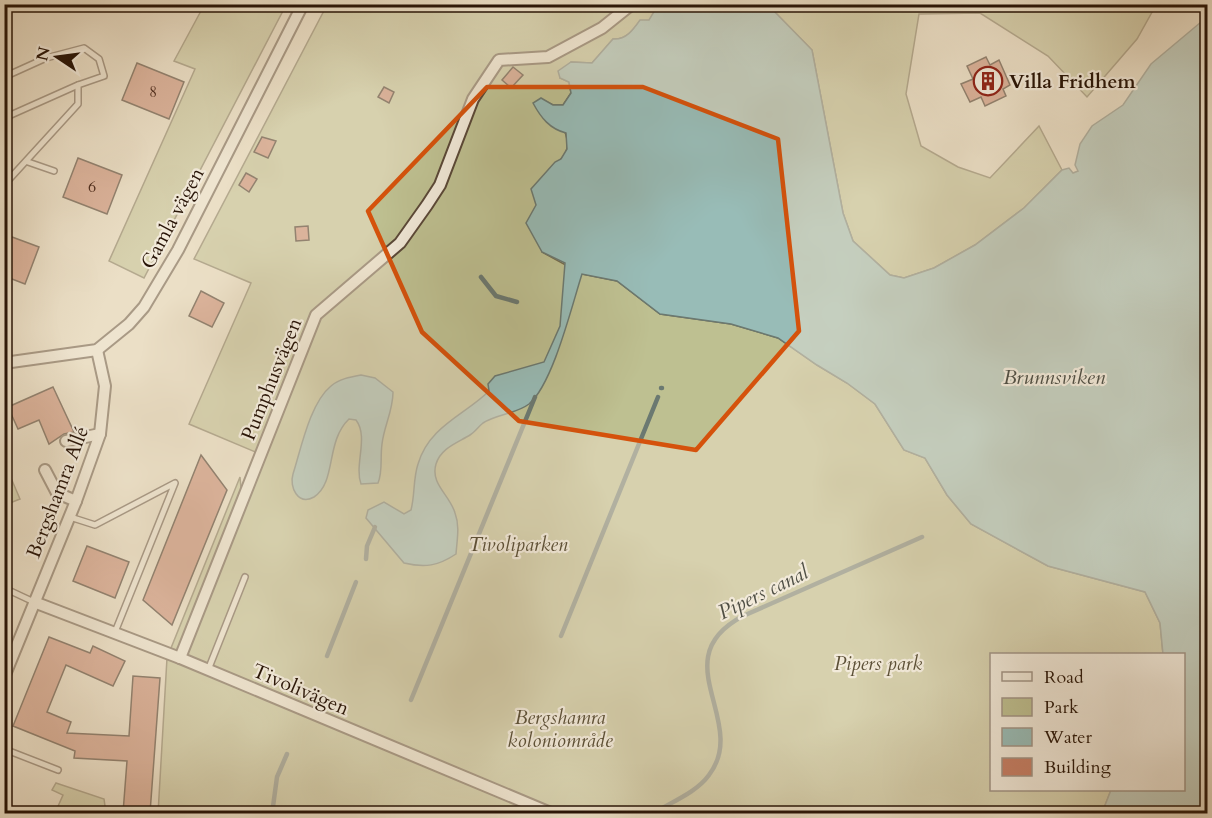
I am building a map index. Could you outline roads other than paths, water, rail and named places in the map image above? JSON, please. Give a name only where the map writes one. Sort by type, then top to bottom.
[{"type":"street","name":"Gamla vägen","points":[[97,350],[129,324],[144,308],[172,260],[303,4]]},
{"type":"street","name":"Pumphusvägen","points":[[180,658],[316,315],[400,243],[422,213],[440,185],[473,99],[499,60],[548,57],[602,28],[632,4]]},
{"type":"street","points":[[4,363],[97,350]]},
{"type":"street","name":"Bergshamra Allé","points":[[4,677],[70,517],[100,434],[105,386],[97,350]]},
{"type":"street","points":[[66,441],[100,434]]},
{"type":"street","points":[[45,470],[57,493],[76,501]]},
{"type":"street","name":"Tivolivägen","points":[[34,602],[180,658],[553,813]]},
{"type":"lane","points":[[4,77],[46,58],[84,48],[99,59],[104,76],[4,118]]},
{"type":"lane","points":[[4,185],[28,162],[78,104],[78,85]]},
{"type":"lane","points":[[28,162],[54,171]]},
{"type":"lane","points":[[70,517],[95,525],[175,483],[115,632]]},
{"type":"lane","points":[[208,670],[245,577]]},
{"type":"lane","points":[[4,588],[34,602]]},
{"type":"lane","points":[[4,749],[58,770]]},
{"type":"water","name":"Brunnsviken","points":[[658,5],[768,5],[812,50],[843,213],[853,241],[890,275],[904,278],[934,268],[975,245],[1024,208],[1062,170],[1069,168],[1073,173],[1078,171],[1075,165],[1080,144],[1092,126],[1123,105],[1151,64],[1207,17],[1207,813],[1102,813],[1111,791],[1185,791],[1185,653],[1163,653],[1160,623],[1145,592],[1048,566],[971,524],[947,495],[925,458],[904,450],[875,404],[778,338],[731,324],[660,314],[617,281],[582,274],[561,343],[538,394],[524,407],[483,423],[472,434],[455,443],[438,458],[436,478],[457,518],[456,554],[431,565],[404,563],[366,518],[368,510],[384,502],[404,514],[411,510],[416,470],[430,440],[489,391],[488,384],[495,376],[544,362],[560,326],[565,263],[542,252],[526,223],[536,205],[531,189],[555,162],[561,159],[567,149],[566,133],[546,122],[533,103],[541,98],[553,105],[563,105],[571,93],[569,82],[560,78],[558,71],[571,62],[592,63],[613,39],[625,36],[640,20],[649,20]]},
{"type":"water","points":[[361,375],[375,378],[393,392],[392,406],[381,449],[378,483],[361,484],[359,476],[360,427],[356,420],[349,419],[337,439],[326,482],[314,497],[303,499],[296,494],[292,479],[307,427],[317,403],[334,384]]},
{"type":"waterway","points":[[481,277],[496,296],[517,302]]},
{"type":"waterway","points":[[411,700],[535,397]]},
{"type":"waterway","points":[[561,636],[658,397]]},
{"type":"waterway","points":[[366,559],[367,546],[375,527]]},
{"type":"waterway","name":"Pipers canal","points":[[652,814],[683,797],[704,781],[719,754],[720,733],[707,671],[709,651],[720,633],[743,616],[922,537]]},
{"type":"waterway","points":[[327,656],[356,582]]},
{"type":"waterway","points":[[272,814],[277,777],[287,754]]},
{"type":"place","name":"Villa Fridhem","points":[[988,81]]},
{"type":"park label","name":"Tivoliparken","points":[[518,544]]},
{"type":"park label","name":"Pipers park","points":[[878,663]]},
{"type":"park label","name":"Bergshamra koloniområde","points":[[560,728]]}]
